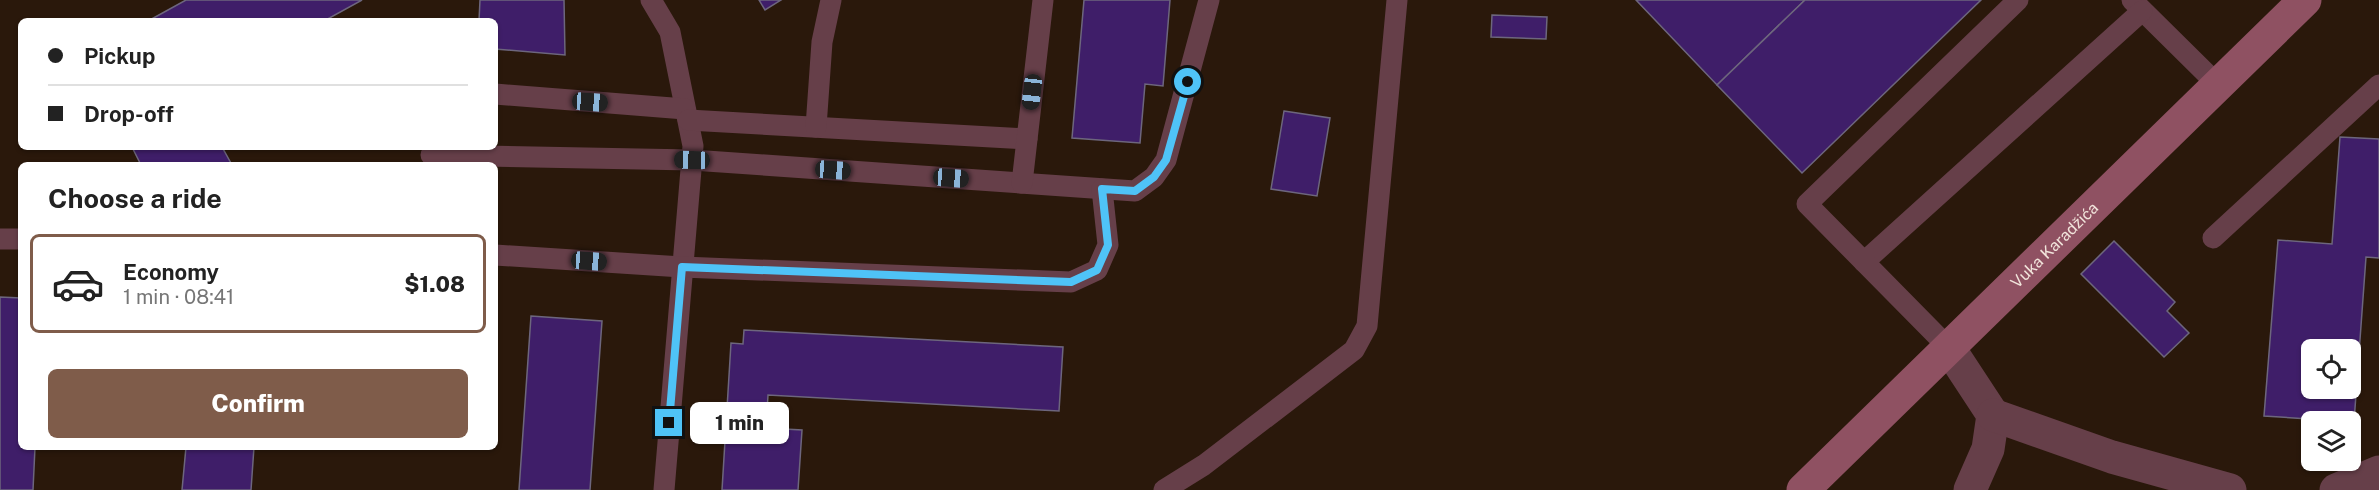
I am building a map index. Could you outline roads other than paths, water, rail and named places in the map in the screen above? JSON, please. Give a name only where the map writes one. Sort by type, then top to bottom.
[{"type":"street","name":"Vuka Karadžića","points":[[1803,490],[2305,0]]},
{"type":"street","points":[[1950,348],[1993,415],[2112,458],[2230,490]]},
{"type":"street","points":[[1968,488],[1988,449],[1993,415]]},
{"type":"street","points":[[2336,490],[2379,472]]},
{"type":"lane","points":[[651,0],[670,32],[693,146],[664,490]]},
{"type":"lane","points":[[816,127],[822,42],[831,0]]},
{"type":"lane","points":[[1022,183],[1043,0]]},
{"type":"lane","points":[[431,155],[692,160],[1135,191],[1154,177],[1166,160],[1209,0]]},
{"type":"lane","points":[[1164,490],[1204,465],[1354,350],[1367,326],[1397,0]]},
{"type":"lane","points":[[1950,348],[1807,204],[2018,0]]},
{"type":"lane","points":[[1864,262],[2137,5],[2218,85]]},
{"type":"lane","points":[[2213,238],[2379,85]]},
{"type":"lane","points":[[498,94],[816,127],[1027,139]]},
{"type":"lane","points":[[498,255],[682,267],[1071,282],[1097,270],[1108,245],[1102,189]]},
{"type":"lane","points":[[0,239],[18,239]]}]
